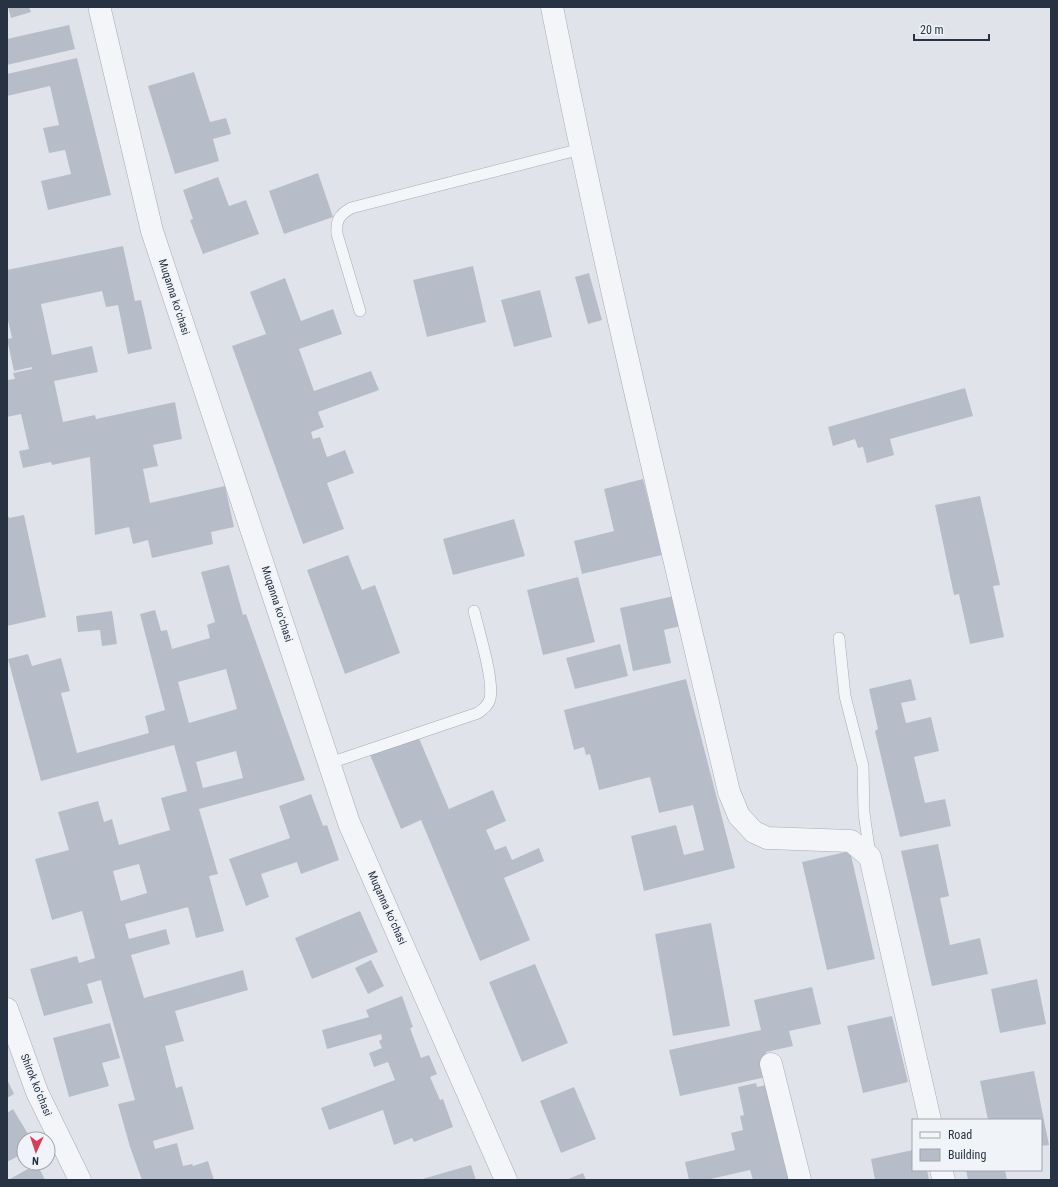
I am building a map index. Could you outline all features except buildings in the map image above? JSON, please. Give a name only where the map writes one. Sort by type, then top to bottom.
[{"type":"street","points":[[552,7],[581,149],[657,487],[732,798],[739,816],[754,832],[767,838],[851,841],[870,857],[930,1119]]},
{"type":"street","name":"Muqanna koʻchasi","points":[[100,10],[152,230],[349,823],[506,1180]]},
{"type":"street","name":"Shirok koʻchasi","points":[[7,1009],[37,1092],[80,1180]]},
{"type":"street","points":[[771,1064],[800,1180]]},
{"type":"lane","points":[[360,311],[337,234],[336,223],[340,214],[351,208],[581,149]]},
{"type":"lane","points":[[330,763],[478,713],[486,707],[490,700],[490,680],[474,611]]},
{"type":"lane","points":[[839,638],[845,696],[863,766],[864,813],[870,857]]}]
